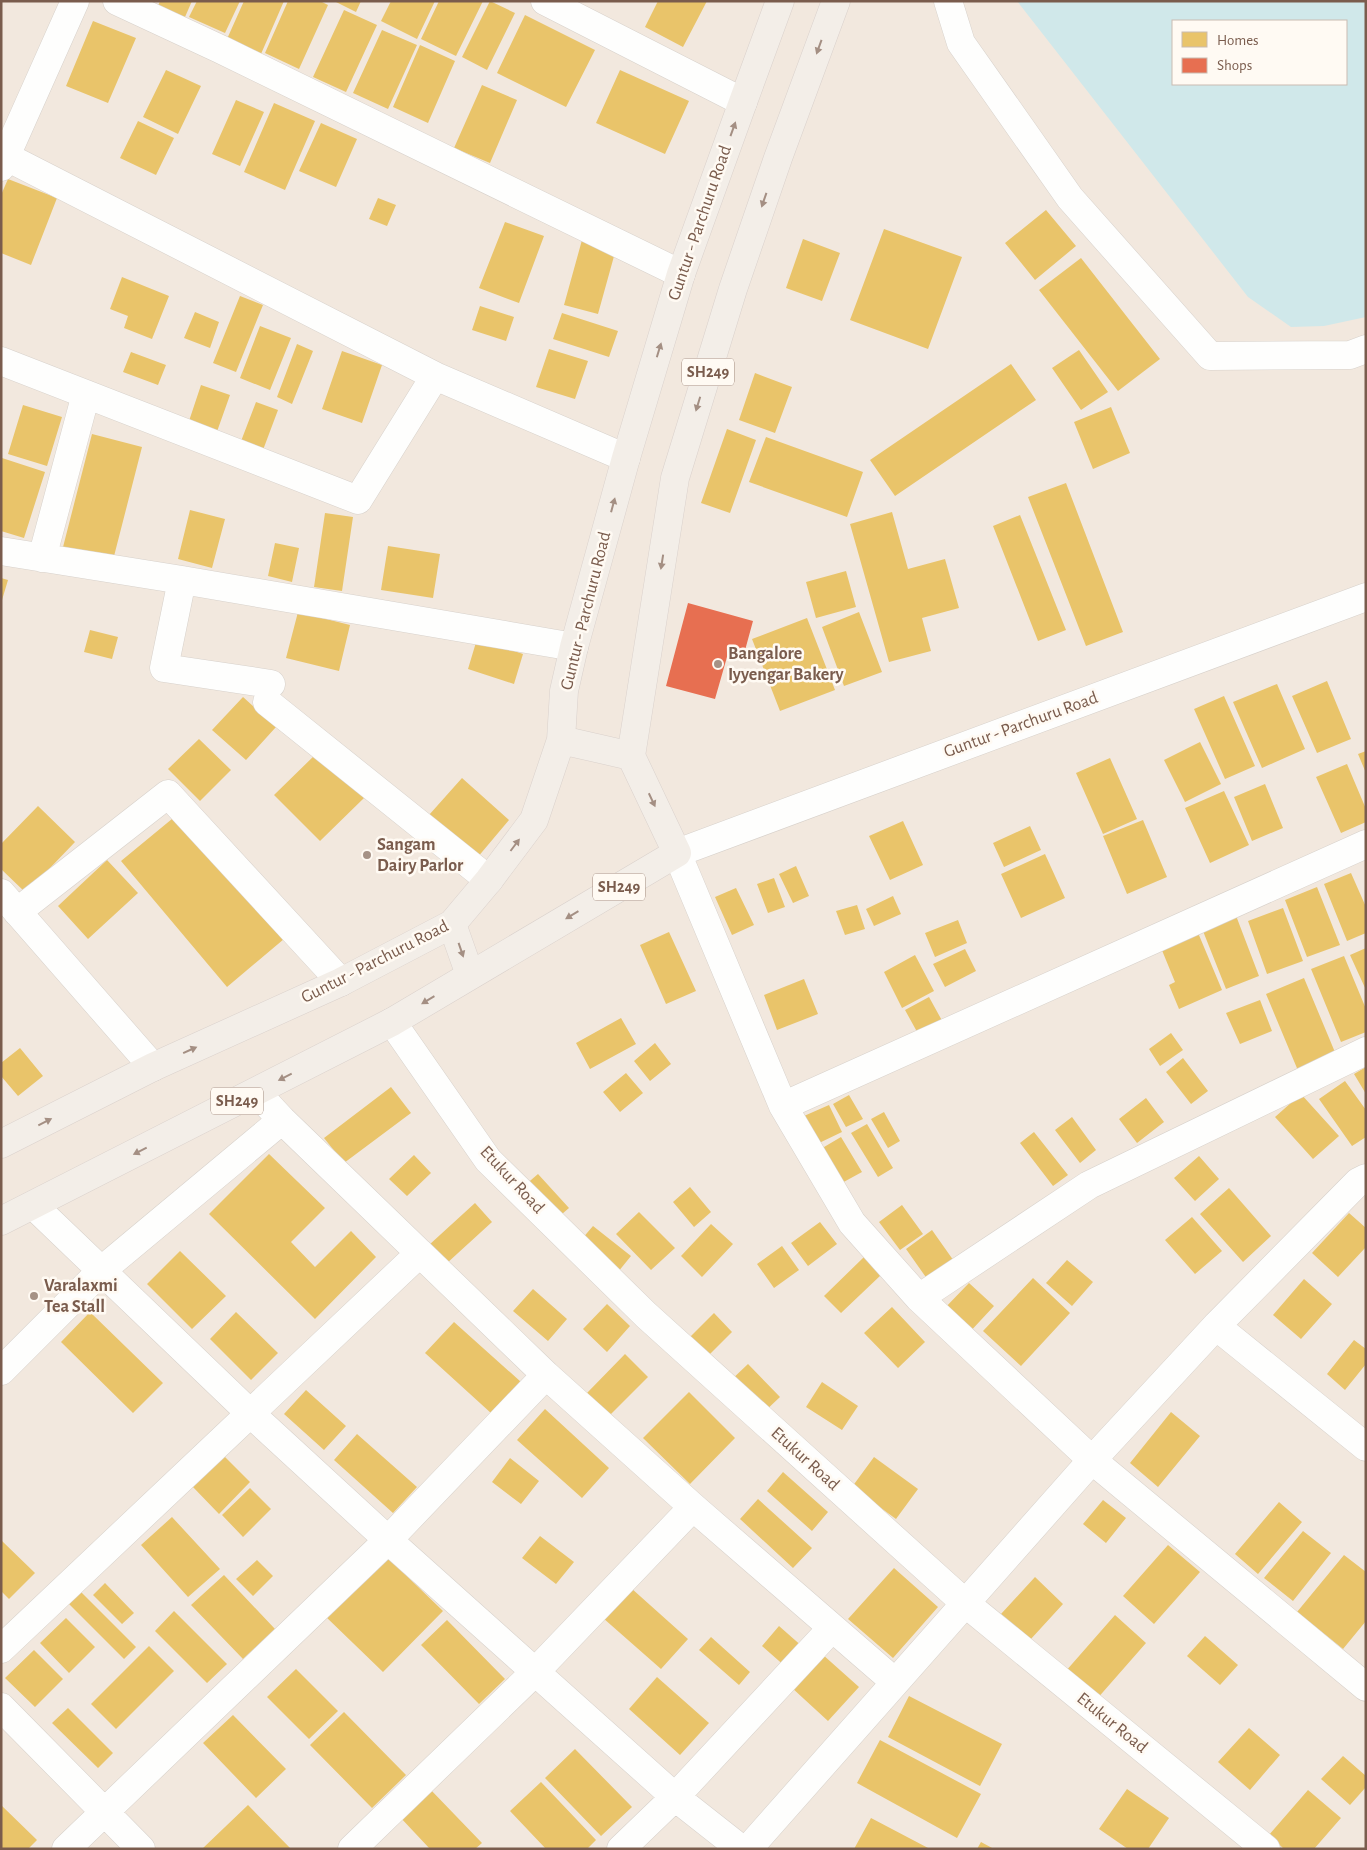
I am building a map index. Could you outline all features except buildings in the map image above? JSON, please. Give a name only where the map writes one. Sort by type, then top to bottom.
[{"type":"main road","name":"Guntur - Parchuru Road","points":[[1,1144],[153,1067],[341,982],[452,924],[489,880],[534,820],[562,740],[564,691],[574,647],[626,458],[682,274],[780,1]]},
{"type":"main road","name":"SH249","points":[[631,756],[676,478],[736,280],[778,158],[836,1]]},
{"type":"main road","points":[[562,740],[631,756],[677,853]]},
{"type":"main road","name":"Guntur - Parchuru Road","points":[[1,1221],[34,1206],[392,1022],[677,853]]},
{"type":"main road","points":[[452,924],[470,975]]},
{"type":"street","points":[[75,1],[3,159],[435,376],[626,458]]},
{"type":"street","points":[[117,1],[220,49],[682,274]]},
{"type":"street","points":[[545,1],[743,102]]},
{"type":"street","points":[[948,1],[960,43],[1070,198],[1210,356],[1350,355],[1366,349]]},
{"type":"street","points":[[1,361],[358,500],[435,376]]},
{"type":"street","points":[[42,558],[86,394]]},
{"type":"street","points":[[1,551],[574,647]]},
{"type":"street","points":[[182,580],[164,668],[269,693],[489,880]]},
{"type":"street","name":"Guntur - Parchuru Road","points":[[677,853],[1366,597]]},
{"type":"street","points":[[153,1067],[9,902],[168,794],[341,982]]},
{"type":"street","points":[[783,1106],[1366,844]]},
{"type":"street","points":[[677,853],[783,1106],[852,1223],[919,1298],[1092,1460],[1366,1687]]},
{"type":"street","name":"Etukur Road","points":[[392,1022],[488,1160],[646,1315],[965,1603],[1266,1849]]},
{"type":"street","points":[[919,1298],[1089,1185],[1366,1051]]},
{"type":"street","points":[[256,1092],[282,1120],[546,1374],[693,1507],[895,1682]]},
{"type":"street","points":[[1,1371],[102,1270],[282,1120]]},
{"type":"street","points":[[748,1849],[1092,1460],[1216,1326],[1363,1183]]},
{"type":"street","points":[[34,1206],[251,1414],[388,1540],[675,1797],[741,1849]]},
{"type":"street","points":[[1,1649],[420,1252]]},
{"type":"street","points":[[1216,1326],[1366,1447]]},
{"type":"street","points":[[66,1849],[388,1540],[546,1374]]},
{"type":"street","points":[[352,1849],[536,1672],[693,1507]]},
{"type":"street","points":[[621,1849],[675,1797],[832,1628]]},
{"type":"street","points":[[1,1706],[141,1849]]},
{"type":"shaded area","points":[[1,1],[1366,1],[1366,1849],[1,1849]]},
{"type":"water","points":[[1017,1],[1366,1],[1366,317],[1324,326],[1291,327],[1248,297]]},
{"type":"place","name":"Bangalore Iyyengar Bakery","points":[[718,664]]},
{"type":"place","name":"Sangam Dairy Parlor","points":[[367,855]]},
{"type":"place","name":"Varalaxmi Tea Stall","points":[[34,1296]]}]
